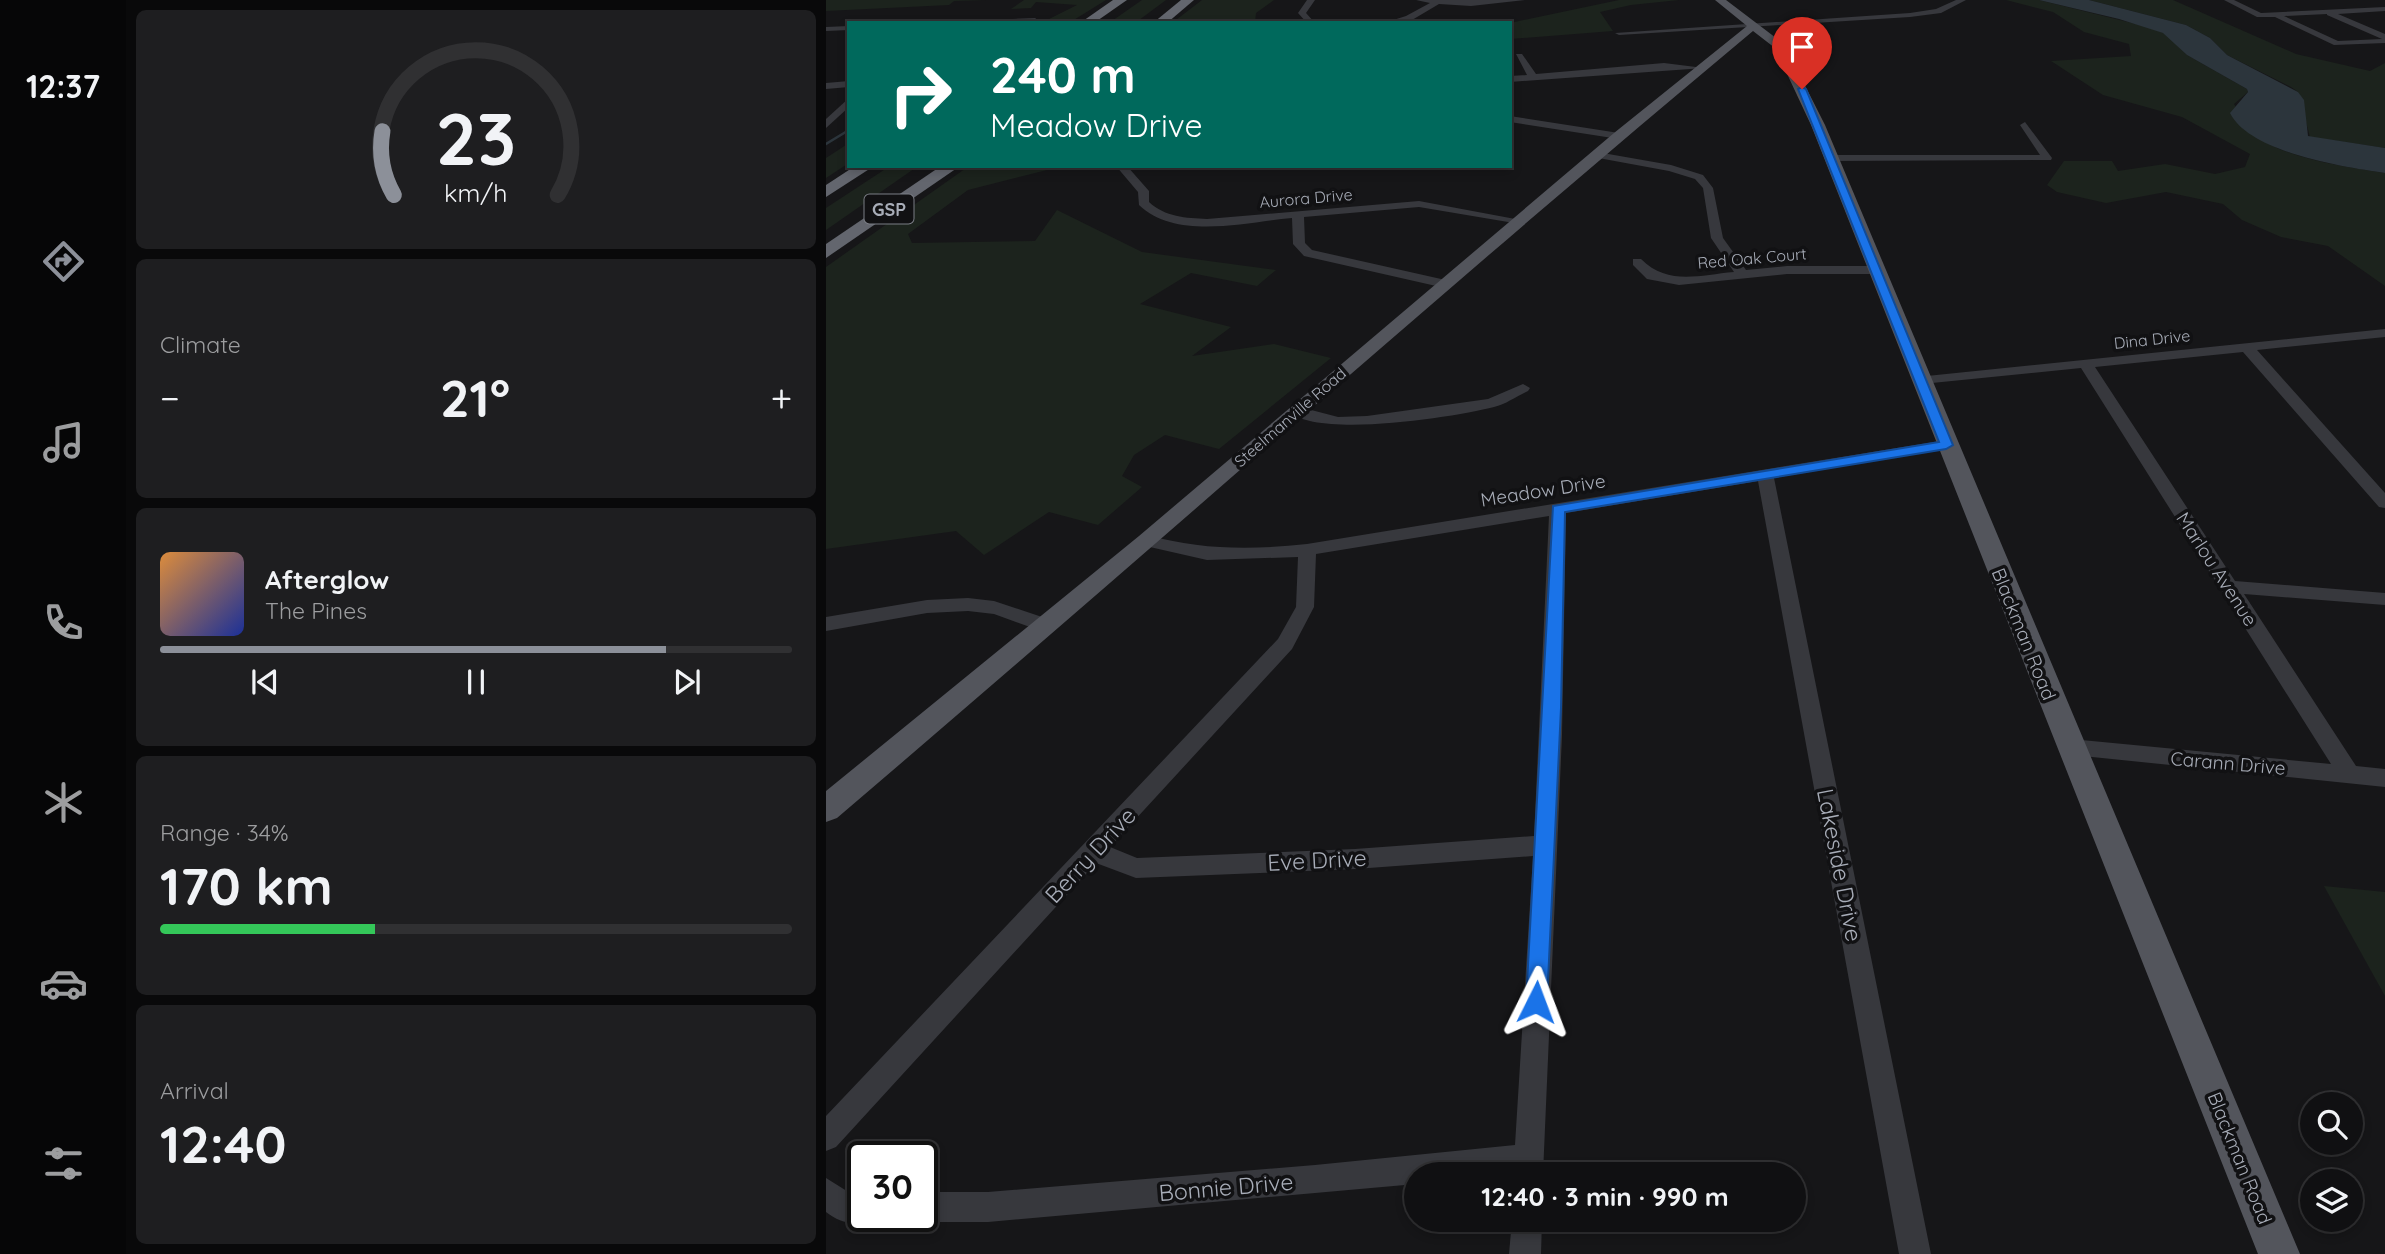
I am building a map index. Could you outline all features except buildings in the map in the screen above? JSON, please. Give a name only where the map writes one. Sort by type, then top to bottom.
[{"type":"highway","points":[[1089,21],[1121,0]]},
{"type":"highway","points":[[1162,21],[1188,0]]},
{"type":"highway","name":"GSP","points":[[826,192],[863,168]]},
{"type":"highway","name":"GSP","points":[[826,252],[948,168]]},
{"type":"main road","name":"Blackman Road","points":[[1720,0],[1754,24],[1785,54],[1832,158],[1946,445],[2279,1254]]},
{"type":"main road","name":"Steelmanville Road","points":[[826,808],[1147,541],[1445,284],[1754,24]]},
{"type":"street","points":[[1309,21],[1302,13],[1311,0]]},
{"type":"street","points":[[1420,0],[1521,0]]},
{"type":"street","points":[[1619,33],[1920,14],[1962,0]]},
{"type":"street","points":[[2228,0],[2260,15],[2385,9]]},
{"type":"street","points":[[1395,21],[1416,15],[1437,2]]},
{"type":"street","points":[[2325,12],[2385,39]]},
{"type":"street","points":[[2274,14],[2337,43],[2385,39]]},
{"type":"street","points":[[1011,21],[1033,20]]},
{"type":"street","points":[[826,29],[847,28]]},
{"type":"street","points":[[1519,56],[1533,77]]},
{"type":"street","points":[[1512,79],[1670,65],[1700,68]]},
{"type":"street","points":[[826,86],[847,84]]},
{"type":"street","points":[[826,125],[847,103]]},
{"type":"street","points":[[1512,119],[1619,136]]},
{"type":"street","points":[[1832,158],[2048,158],[2025,125]]},
{"type":"street","points":[[1597,155],[1671,167],[1699,177],[1708,188],[1717,238],[1744,275]]},
{"type":"street","name":"Aurora Drive","points":[[1124,168],[1144,191],[1143,203],[1149,210],[1183,222],[1426,204],[1520,221]]},
{"type":"street","points":[[1298,215],[1299,244],[1312,255],[1445,284]]},
{"type":"street","name":"Red Oak Court","points":[[1637,262],[1647,274],[1671,281],[1787,270],[1876,270]]},
{"type":"street","name":"Dina Drive","points":[[1922,380],[2385,333]]},
{"type":"street","points":[[2247,347],[2385,503]]},
{"type":"street","name":"Marlou Avenue","points":[[2086,364],[2349,774]]},
{"type":"street","points":[[1296,411],[1338,422],[1367,421],[1492,403],[1523,388]]},
{"type":"street","name":"Meadow Drive","points":[[1147,541],[1195,555],[1224,556],[1307,550],[1946,445]]},
{"type":"street","name":"Lakeside Drive","points":[[1765,476],[1915,1254]]},
{"type":"street","points":[[1529,1162],[1552,708],[1558,509]]},
{"type":"street","name":"Berry Drive","points":[[826,1137],[1285,644],[1305,607],[1307,550]]},
{"type":"street","points":[[2228,587],[2385,599]]},
{"type":"street","points":[[826,624],[943,606],[971,605],[1000,609],[1044,625]]},
{"type":"street","name":"Carann Drive","points":[[2071,748],[2385,778]]},
{"type":"street","name":"Eve Drive","points":[[1093,851],[1136,869],[1355,859],[1544,845]]},
{"type":"street","name":"Bonnie Drive","points":[[938,1207],[1031,1203],[1404,1175]]},
{"type":"street","points":[[826,1193],[847,1208]]},
{"type":"street","points":[[1525,1254],[1526,1232]]},
{"type":"shaded area","points":[[826,0],[986,0],[954,1],[949,5],[826,11]]},
{"type":"shaded area","points":[[1024,0],[1106,0],[1072,21],[1038,21],[1047,20],[1077,5],[1036,2],[1031,8],[1011,9]]},
{"type":"shaded area","points":[[1142,0],[1166,0],[1138,21],[1112,21]]},
{"type":"shaded area","points":[[1202,0],[1274,0],[1256,13],[1255,21],[1175,21]]},
{"type":"shaded area","points":[[1619,0],[1679,0],[1631,5],[1600,12],[1613,31],[1512,39],[1512,23]]},
{"type":"shaded area","points":[[2006,0],[2039,0],[2166,34],[2187,55],[2247,89],[2248,92],[2234,104],[2249,128],[2260,139],[2304,157],[2385,173],[2385,286],[2328,246],[2281,237],[2242,220],[2223,204],[2166,192],[2106,203],[2057,192],[2047,185],[2064,161],[2112,161],[2118,171],[2165,164],[2215,174],[2245,167],[2250,154],[2182,117],[2103,95],[2051,61],[2131,56],[2129,44],[2084,32],[2053,12]]},
{"type":"shaded area","points":[[2039,0],[2089,0],[2186,25],[2210,38],[2227,55],[2298,92],[2304,100],[2308,136],[2385,148],[2385,173],[2300,156],[2257,138],[2241,127],[2230,113],[2248,92],[2247,89],[2187,55],[2163,33],[2119,19]]},
{"type":"shaded area","points":[[2089,0],[2173,0],[2296,54],[2370,71],[2385,63],[2385,148],[2310,137],[2298,92],[2291,87],[2227,55],[2210,38],[2186,25]]},
{"type":"shaded area","points":[[847,144],[847,164],[826,178],[826,158]]},
{"type":"shaded area","points":[[887,168],[915,168],[826,230],[826,208]]},
{"type":"shaded area","points":[[966,168],[1048,168],[968,190],[908,234],[912,243],[1035,241],[1057,210],[1142,252],[1276,270],[1257,286],[1191,273],[1140,304],[1231,327],[1192,356],[1274,344],[1331,358],[1219,449],[1165,435],[1134,455],[1122,476],[1142,487],[1098,525],[1049,512],[984,555],[956,531],[826,549],[826,267]]},
{"type":"shaded area","points":[[2324,886],[2385,892],[2385,996]]},
{"type":"waterway","points":[[826,144],[847,131]]},
{"type":"route","points":[[1536,1002],[1557,600],[1558,509],[1946,445],[1922,380],[1802,89]]}]
